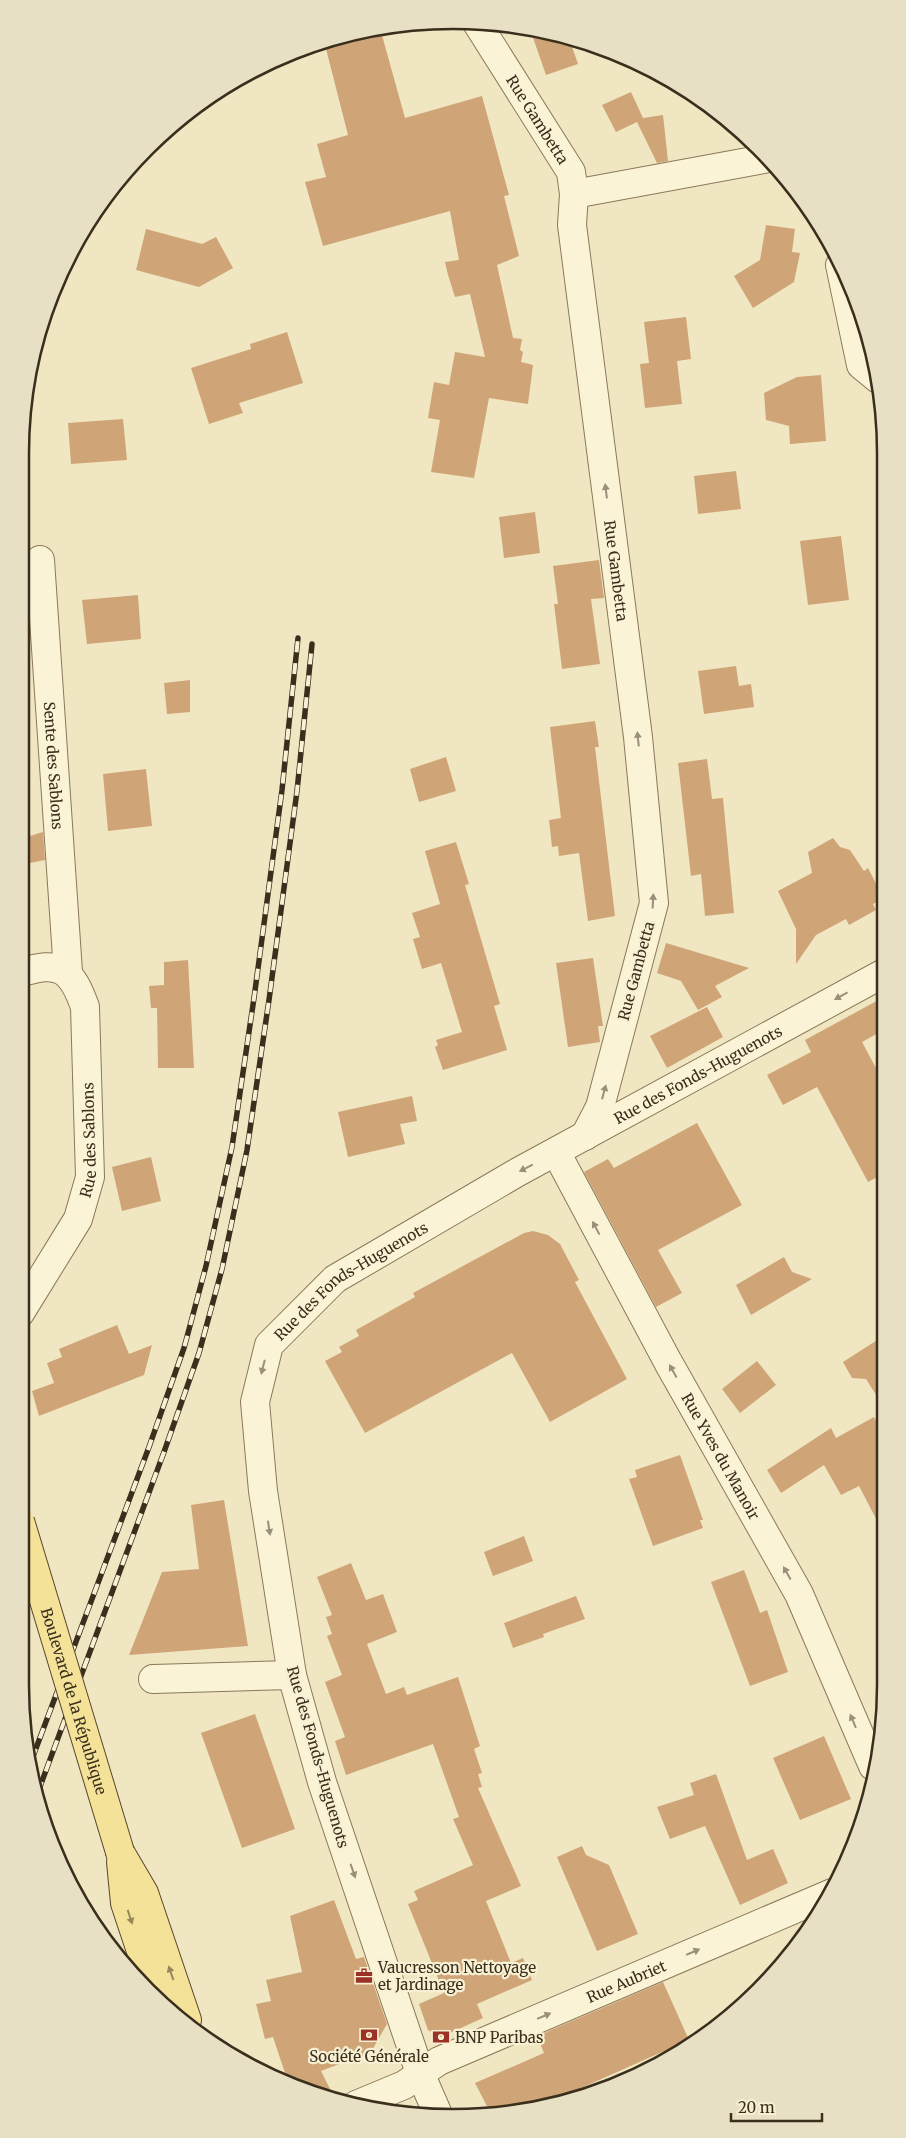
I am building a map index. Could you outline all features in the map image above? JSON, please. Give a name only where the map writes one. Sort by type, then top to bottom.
[{"type":"main road","name":"Boulevard de la République","points":[[29,1551],[120,1852],[125,1903],[152,1984]]},
{"type":"main road","name":"Boulevard de la République","points":[[120,1852],[144,1893],[185,2014]]},
{"type":"street","name":"Rue Gambetta","points":[[482,30],[572,172],[574,194],[572,225],[638,737],[654,903],[600,1106],[585,1136]]},
{"type":"street","points":[[574,194],[759,160]]},
{"type":"street","points":[[846,294],[861,365],[869,372]]},
{"type":"street","name":"Sente des Sablons","points":[[40,560],[68,972]]},
{"type":"street","points":[[29,971],[51,967],[68,972]]},
{"type":"street","name":"Rue des Sablons","points":[[29,1299],[78,1220],[90,1178],[85,1007],[78,986],[68,972]]},
{"type":"street","name":"Rue des Fonds-Huguenots","points":[[435,2108],[420,2073],[322,1782],[292,1676],[263,1491],[255,1402],[269,1344],[336,1279],[518,1172],[877,977]]},
{"type":"street","name":"Rue Yves du Manoir","points":[[556,1152],[668,1362],[799,1594],[870,1762]]},
{"type":"street","points":[[153,1679],[292,1676]]},
{"type":"street","name":"Rue Aubriet","points":[[367,2100],[404,2085],[439,2060],[819,1898]]},
{"type":"building","points":[[382,35],[405,118],[482,96],[509,195],[504,196],[519,256],[497,265],[513,338],[522,339],[520,350],[523,352],[521,362],[533,365],[528,404],[489,398],[474,478],[431,472],[440,420],[428,418],[434,382],[449,385],[455,352],[485,357],[470,294],[455,297],[448,275],[445,262],[459,260],[450,211],[323,246],[305,182],[326,177],[317,144],[348,135],[326,48],[343,43]]},
{"type":"building","points":[[533,36],[572,46],[578,64],[546,75]]},
{"type":"building","points":[[631,92],[643,118],[663,115],[668,161],[657,163],[637,122],[616,132],[602,105]]},
{"type":"building","points":[[766,225],[795,229],[792,252],[800,253],[794,282],[753,308],[734,276],[760,260]]},
{"type":"building","points":[[146,229],[202,244],[216,237],[233,268],[199,287],[136,270]]},
{"type":"building","points":[[686,317],[691,359],[677,361],[682,404],[645,408],[640,364],[649,363],[644,322]]},
{"type":"building","points":[[287,332],[303,383],[239,403],[243,413],[209,424],[191,368],[251,349],[250,344]]},
{"type":"building","points":[[821,375],[826,441],[790,444],[789,426],[766,420],[764,393],[797,377]]},
{"type":"building","points":[[123,419],[127,460],[71,464],[68,423]]},
{"type":"building","points":[[736,471],[741,509],[698,514],[694,476]]},
{"type":"building","points":[[535,512],[540,553],[504,558],[499,517]]},
{"type":"building","points":[[841,536],[849,600],[808,605],[800,541]]},
{"type":"building","points":[[599,560],[604,598],[591,599],[600,664],[562,669],[554,604],[558,604],[553,566]]},
{"type":"building","points":[[138,595],[141,639],[87,644],[82,600]]},
{"type":"building","points":[[736,666],[739,686],[751,684],[754,707],[704,714],[698,671]]},
{"type":"building","points":[[190,680],[190,712],[167,714],[164,683]]},
{"type":"building","points":[[595,721],[599,747],[595,747],[615,916],[588,921],[579,853],[559,856],[558,846],[552,847],[549,820],[561,818],[550,727]]},
{"type":"building","points":[[446,757],[456,791],[419,802],[410,769]]},
{"type":"building","points":[[707,759],[712,799],[723,798],[734,913],[705,916],[701,874],[691,876],[678,763]]},
{"type":"building","points":[[146,769],[152,826],[108,831],[103,774]]},
{"type":"building","points":[[43,832],[45,860],[29,863],[29,836]]},
{"type":"building","points":[[833,838],[840,847],[850,850],[864,871],[868,868],[877,885],[877,902],[873,904],[876,910],[849,925],[846,919],[816,935],[796,964],[796,929],[778,891],[812,873],[808,852]]},
{"type":"building","points":[[456,842],[469,884],[465,885],[500,1004],[494,1006],[507,1050],[443,1070],[435,1047],[438,1045],[436,1040],[462,1032],[441,963],[422,969],[413,939],[420,937],[412,913],[440,904],[425,851]]},
{"type":"building","points":[[666,943],[749,968],[715,986],[722,997],[698,1010],[681,981],[657,973]]},
{"type":"building","points":[[593,958],[603,1026],[598,1026],[600,1042],[568,1047],[556,963]]},
{"type":"building","points":[[188,960],[194,1068],[158,1068],[157,1008],[151,1008],[149,986],[164,985],[164,962]]},
{"type":"building","points":[[877,1001],[877,1034],[862,1042],[877,1070],[877,1177],[868,1182],[817,1087],[783,1105],[767,1075],[811,1052],[805,1040]]},
{"type":"building","points":[[707,1007],[723,1037],[667,1068],[650,1036]]},
{"type":"building","points":[[412,1096],[417,1121],[400,1124],[405,1144],[348,1157],[338,1112]]},
{"type":"building","points":[[697,1123],[742,1205],[658,1250],[682,1293],[656,1307],[584,1172],[608,1159],[614,1168]]},
{"type":"building","points":[[151,1157],[161,1201],[122,1211],[112,1167]]},
{"type":"building","points":[[533,1231],[548,1235],[560,1244],[579,1280],[575,1282],[627,1379],[550,1422],[512,1353],[365,1433],[325,1361],[342,1352],[339,1347],[359,1336],[356,1330],[415,1297],[413,1293],[524,1233]]},
{"type":"building","points":[[784,1257],[792,1272],[812,1279],[751,1315],[736,1285]]},
{"type":"building","points":[[117,1325],[129,1354],[152,1345],[144,1375],[39,1416],[32,1391],[54,1383],[47,1363],[62,1357],[59,1349]]},
{"type":"building","points":[[877,1340],[877,1396],[866,1379],[852,1378],[843,1362]]},
{"type":"building","points":[[757,1361],[776,1385],[740,1413],[722,1389]]},
{"type":"building","points":[[874,1417],[877,1423],[877,1521],[859,1486],[841,1495],[824,1465],[781,1493],[767,1470],[831,1428],[836,1438]]},
{"type":"building","points":[[680,1455],[703,1520],[700,1520],[703,1528],[653,1546],[629,1479],[637,1477],[635,1470]]},
{"type":"building","points":[[224,1500],[248,1646],[129,1655],[162,1572],[199,1569],[191,1505]]},
{"type":"building","points":[[524,1536],[533,1561],[493,1576],[484,1552]]},
{"type":"building","points":[[351,1563],[366,1600],[383,1594],[397,1632],[367,1644],[386,1694],[404,1687],[407,1695],[458,1677],[480,1746],[474,1749],[482,1773],[478,1774],[482,1787],[478,1788],[521,1886],[486,1901],[511,1963],[523,1958],[532,1980],[477,2004],[483,2018],[441,2037],[428,2030],[419,2004],[444,1993],[408,1904],[418,1900],[414,1891],[473,1865],[453,1819],[459,1817],[433,1744],[346,1775],[335,1741],[345,1737],[325,1682],[342,1675],[327,1636],[332,1634],[326,1617],[332,1615],[317,1577]]},
{"type":"building","points":[[744,1570],[760,1613],[767,1610],[788,1672],[750,1686],[711,1582]]},
{"type":"building","points":[[576,1596],[585,1619],[543,1634],[544,1637],[513,1648],[504,1623]]},
{"type":"building","points":[[255,1714],[295,1829],[242,1848],[201,1733]]},
{"type":"building","points":[[824,1736],[851,1799],[800,1820],[773,1758]]},
{"type":"building","points":[[716,1774],[747,1860],[773,1849],[788,1883],[740,1905],[705,1826],[670,1839],[657,1807],[694,1795],[690,1783]]},
{"type":"building","points":[[582,1846],[586,1855],[609,1865],[638,1934],[597,1951],[557,1857]]},
{"type":"building","points":[[334,1900],[356,1959],[364,1957],[387,2024],[371,2052],[321,2071],[331,2091],[285,2074],[273,2037],[265,2039],[256,2004],[271,2001],[266,1980],[302,1972],[290,1916]]},
{"type":"building","points":[[663,1982],[688,2038],[675,2046],[571,2093],[536,2101],[488,2108],[475,2083],[544,2053],[537,2036]]},
{"type":"railway","points":[[34,1753],[149,1447],[184,1348],[206,1266],[232,1147],[254,998],[282,790],[298,638]]},
{"type":"railway","points":[[41,1785],[199,1353],[222,1269],[247,1150],[269,1000],[297,791],[312,644]]},
{"type":"place","name":"Vaucresson Nettoyage et Jardinage","points":[[364,1976]]},
{"type":"place","name":"Société Générale","points":[[369,2035]]},
{"type":"place","name":"BNP Paribas","points":[[441,2037]]}]
